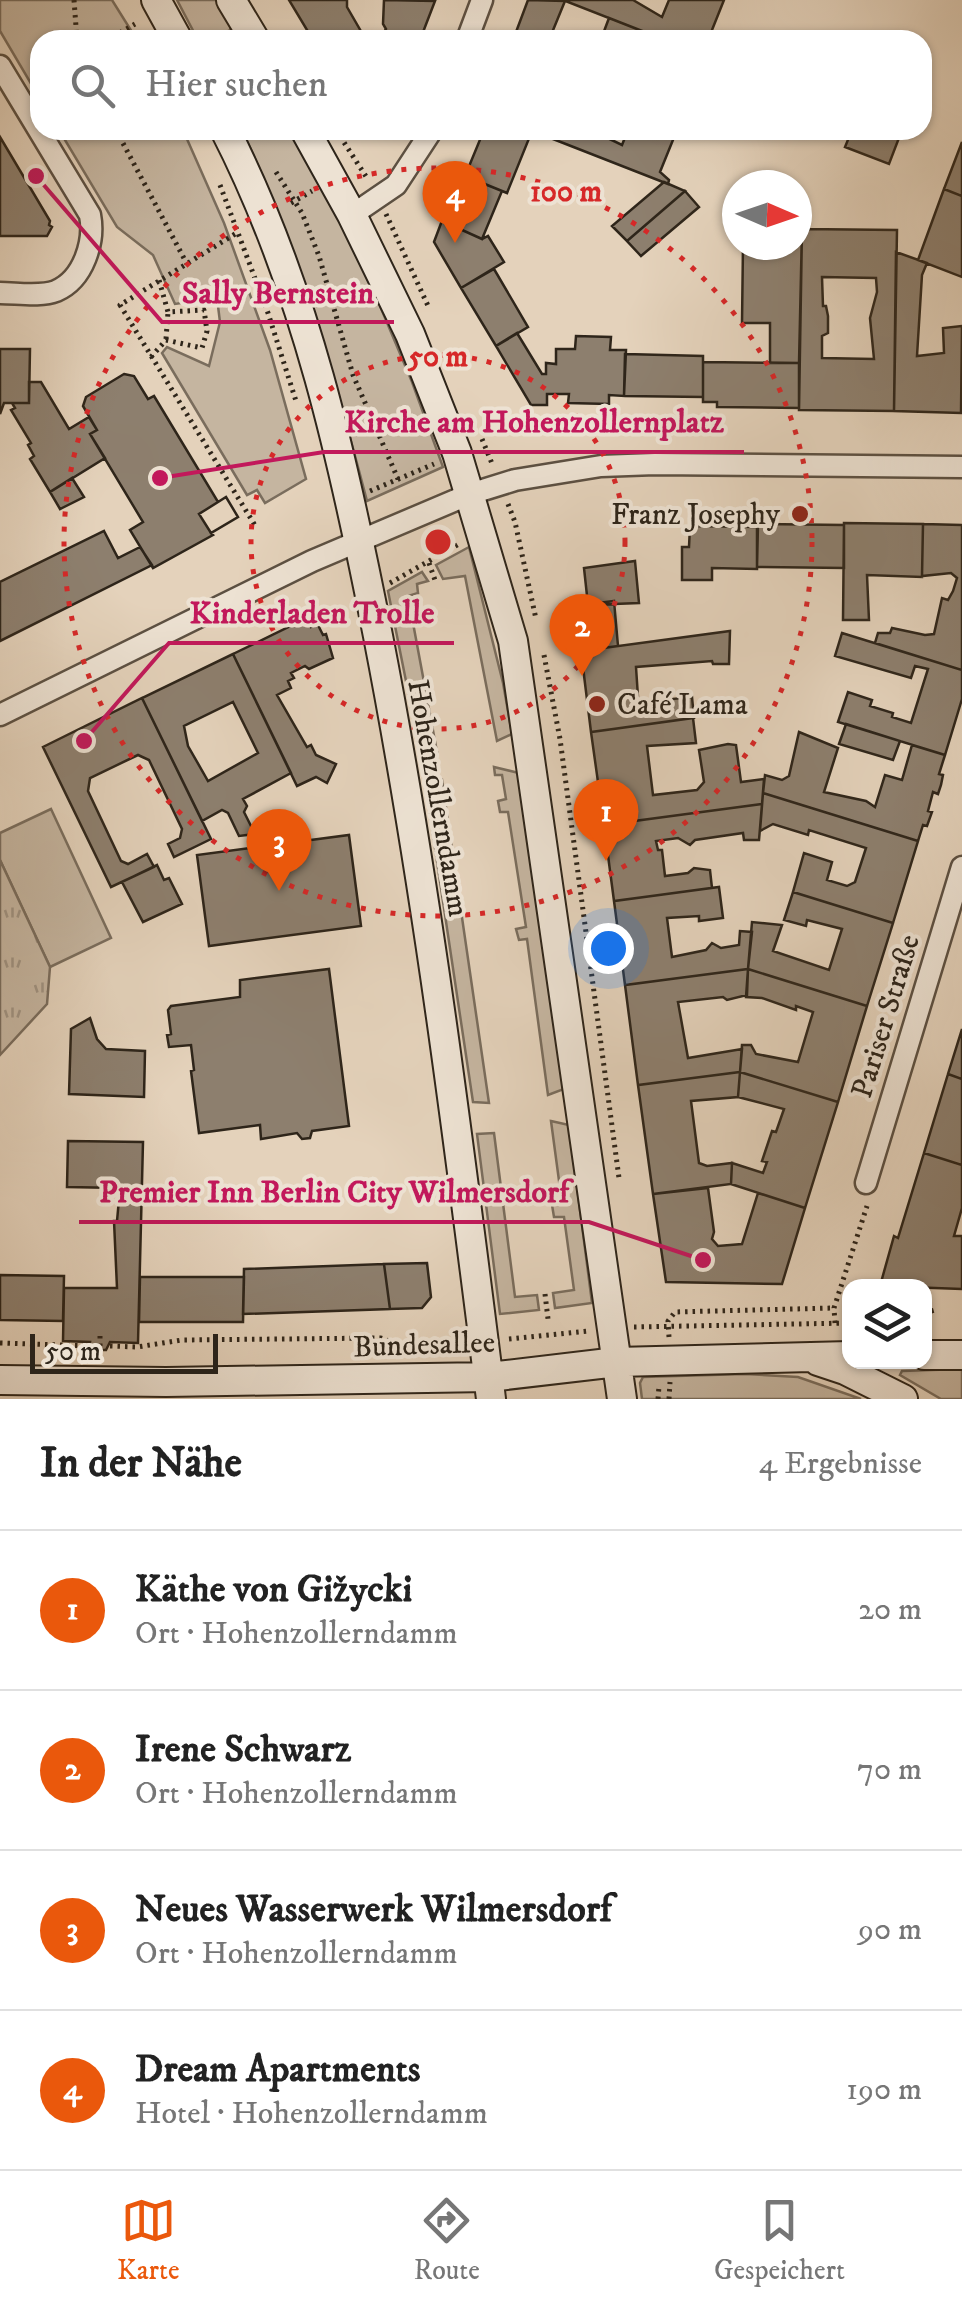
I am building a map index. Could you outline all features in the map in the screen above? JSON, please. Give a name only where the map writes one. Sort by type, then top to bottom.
[{"type":"main road","points":[[156,0],[172,30]]},
{"type":"main road","points":[[232,0],[248,30]]},
{"type":"main road","name":"Hohenzollerndamm","points":[[230,140],[265,217],[298,306],[358,541],[405,775],[490,1388]]},
{"type":"main road","points":[[311,140],[410,334],[470,494],[513,641],[622,1399]]},
{"type":"main road","points":[[932,1354],[962,1354]]},
{"type":"main road","name":"Bundesallee","points":[[0,1380],[490,1388],[616,1362],[842,1356]]},
{"type":"main road","points":[[804,1357],[845,1370],[903,1399]]},
{"type":"street","points":[[471,30],[482,0]]},
{"type":"street","points":[[0,66],[30,116]]},
{"type":"street","points":[[0,293],[54,292],[66,285],[92,246],[90,215],[45,140]]},
{"type":"street","points":[[352,215],[396,185],[425,140]]},
{"type":"street","points":[[0,715],[358,541],[470,494],[525,478],[601,466],[962,467]]},
{"type":"street","name":"Pariser Straße","points":[[866,1182],[962,868]]},
{"type":"path","points":[[74,0],[76,30]]},
{"type":"path","points":[[124,30],[135,24]]},
{"type":"path","points":[[121,140],[187,264]]},
{"type":"path","points":[[342,140],[373,188]]},
{"type":"path","points":[[213,170],[268,313],[300,414]]},
{"type":"path","points":[[285,206],[322,185]]},
{"type":"path","points":[[287,190],[319,256],[353,374],[398,479]]},
{"type":"path","points":[[234,234],[120,304],[256,527]]},
{"type":"path","points":[[151,357],[166,340],[168,312],[159,280]]},
{"type":"path","points":[[166,340],[202,348],[208,331],[204,310],[168,312]]},
{"type":"path","points":[[365,494],[441,460]]},
{"type":"path","points":[[515,522],[538,626]]},
{"type":"path","points":[[388,584],[465,541]]},
{"type":"path","points":[[428,562],[436,584]]},
{"type":"path","points":[[542,644],[560,740],[621,1193]]},
{"type":"path","points":[[835,1324],[834,1308],[867,1208],[866,1182]]},
{"type":"path","points":[[545,1294],[548,1318]]},
{"type":"path","points":[[834,1308],[684,1311],[675,1312],[670,1323],[842,1323]]},
{"type":"path","points":[[503,1340],[595,1330]]},
{"type":"path","points":[[100,1332],[100,1346]]},
{"type":"path","points":[[110,1346],[137,1347],[182,1340],[382,1338],[419,1352],[429,1351]]},
{"type":"path","points":[[0,1343],[90,1346]]},
{"type":"green space","points":[[0,0],[112,0],[131,30],[30,30],[30,82],[0,31]]},
{"type":"green space","points":[[177,0],[216,0],[231,26],[230,30],[193,30]]},
{"type":"green space","points":[[65,140],[187,140],[224,223],[270,350],[306,479],[265,503],[257,490],[247,495],[162,353],[167,347],[209,366],[220,322],[217,298],[175,304],[153,255],[117,227]]},
{"type":"green space","points":[[246,140],[297,140],[364,268],[443,467],[367,501],[313,313]]},
{"type":"green space","points":[[469,547],[512,734],[497,741],[465,576],[443,579],[436,565]]},
{"type":"green space","points":[[422,572],[428,581],[417,584],[418,593],[408,596],[437,752],[420,751],[388,591]]},
{"type":"green space","points":[[494,767],[519,773],[532,847],[564,1089],[548,1095],[527,939],[519,940],[516,929],[526,927],[508,812],[500,812],[498,801],[506,799],[502,775],[495,775]]},
{"type":"green space","points":[[442,780],[489,1103],[473,1102],[426,788]]},
{"type":"green space","points":[[51,809],[111,938],[50,967],[0,860],[0,833]]},
{"type":"green space","points":[[0,860],[50,967],[47,1004],[0,1055]]},
{"type":"green space","points":[[551,1121],[569,1125],[592,1303],[555,1308],[553,1293],[574,1290],[564,1217],[554,1217],[552,1205],[562,1203]]},
{"type":"green space","points":[[494,1133],[515,1297],[537,1295],[539,1310],[500,1314],[477,1134]]},
{"type":"green space","points":[[962,1369],[962,1399],[941,1399],[900,1375],[902,1371]]},
{"type":"green space","points":[[643,1377],[798,1377],[861,1399],[642,1399]]},
{"type":"building","points":[[289,0],[347,0],[360,30],[307,30]]},
{"type":"building","points":[[384,0],[435,1],[424,30],[385,30]]},
{"type":"building","points":[[528,0],[565,1],[553,30],[517,30]]},
{"type":"building","points":[[563,0],[633,0],[662,17],[669,0],[724,0],[712,30],[640,30]]},
{"type":"building","points":[[609,18],[640,30],[604,30]]},
{"type":"building","points":[[0,137],[50,221],[52,227],[47,236],[0,236]]},
{"type":"building","points":[[480,140],[528,140],[507,193],[465,176]]},
{"type":"building","points":[[556,140],[612,140],[622,145],[624,140],[673,140],[660,172],[669,180],[668,184]]},
{"type":"building","points":[[848,140],[898,140],[889,164],[845,147]]},
{"type":"building","points":[[962,142],[962,196],[944,189]]},
{"type":"building","points":[[465,176],[502,191],[482,239],[451,225],[454,218],[449,216],[454,204],[449,202],[454,190],[459,192]]},
{"type":"building","points":[[664,182],[685,191],[627,241],[612,226]]},
{"type":"building","points":[[944,189],[962,196],[962,277],[918,260]]},
{"type":"building","points":[[685,191],[699,207],[641,256],[627,241]]},
{"type":"building","points":[[446,210],[454,218],[451,225],[482,239],[488,236],[504,262],[461,288],[434,242]]},
{"type":"building","points":[[812,229],[897,230],[894,411],[799,410],[801,260],[812,260]],"holes":[[[822,277],[876,278],[877,292],[870,318],[874,359],[822,358],[822,336],[828,333]]]},
{"type":"building","points":[[896,252],[927,263],[922,275],[917,356],[944,353],[943,328],[962,326],[961,413],[894,411]]},
{"type":"building","points":[[743,260],[801,260],[799,363],[770,363],[770,323],[742,323]]},
{"type":"building","points":[[494,269],[528,327],[496,346],[461,288]]},
{"type":"building","points":[[517,333],[542,374],[546,374],[546,363],[556,364],[556,349],[575,349],[576,336],[611,337],[610,350],[626,350],[624,396],[609,395],[609,404],[568,403],[569,394],[547,394],[547,405],[531,405],[496,346]]},
{"type":"building","points":[[0,349],[30,349],[29,403],[4,403],[0,414]]},
{"type":"building","points":[[625,354],[703,356],[703,397],[624,396]]},
{"type":"building","points":[[703,362],[799,363],[799,408],[717,407],[717,402],[703,402]]},
{"type":"building","points":[[124,374],[134,376],[148,399],[154,396],[218,502],[226,497],[238,517],[153,568],[130,530],[143,522],[90,434],[97,430],[83,406],[86,397]]},
{"type":"building","points":[[29,382],[41,382],[69,429],[89,417],[97,430],[90,434],[105,458],[50,492],[30,459],[34,456],[28,445],[31,443],[11,410],[15,408],[12,403],[29,403]]},
{"type":"building","points":[[72,478],[84,497],[60,509],[50,492]]},
{"type":"building","points":[[226,497],[238,517],[211,533],[199,514]]},
{"type":"building","points":[[844,523],[923,524],[922,577],[867,575],[869,620],[843,620]]},
{"type":"building","points":[[758,524],[844,525],[844,568],[757,567]]},
{"type":"building","points":[[923,524],[962,525],[962,670],[875,643],[878,633],[890,633],[892,628],[934,634],[942,598],[948,600],[953,591],[957,578],[951,573],[922,576]]},
{"type":"building","points":[[690,526],[757,527],[757,569],[712,568],[712,580],[682,580],[682,547],[689,547]]},
{"type":"building","points":[[104,531],[118,558],[140,547],[152,565],[0,641],[0,582]]},
{"type":"building","points":[[635,561],[639,603],[588,605],[584,568]]},
{"type":"building","points":[[614,601],[618,646],[581,651],[575,606]]},
{"type":"building","points":[[307,618],[311,627],[317,623],[326,634],[333,658],[291,673],[291,688],[277,695],[307,747],[311,745],[316,755],[336,764],[327,783],[316,777],[297,786],[233,654]]},
{"type":"building","points":[[730,631],[729,664],[712,661],[636,667],[638,697],[642,702],[692,697],[694,718],[591,732],[581,651]]},
{"type":"building","points":[[842,633],[962,670],[962,699],[945,755],[838,722],[848,692],[872,700],[870,706],[911,723],[928,669],[915,666],[911,678],[835,656]]},
{"type":"building","points":[[233,654],[291,773],[243,799],[247,806],[244,812],[255,834],[239,836],[228,813],[222,810],[202,821],[142,698]],"holes":[[[233,702],[258,753],[208,781],[188,746],[184,726]]]},
{"type":"building","points":[[142,698],[211,839],[174,857],[168,844],[180,838],[182,829],[149,760],[138,755],[90,778],[88,791],[121,861],[128,864],[147,854],[154,867],[111,887],[43,747]]},
{"type":"building","points":[[693,718],[696,743],[647,746],[653,795],[697,790],[704,782],[699,750],[728,744],[736,745],[741,782],[764,779],[762,804],[604,825],[591,732]]},
{"type":"building","points":[[846,724],[900,741],[893,760],[839,744]]},
{"type":"building","points":[[799,732],[838,748],[824,792],[866,801],[875,807],[885,775],[902,780],[912,745],[945,755],[939,774],[943,775],[941,785],[938,794],[933,792],[928,811],[932,812],[918,841],[763,793],[765,775],[782,780],[789,776]]},
{"type":"building","points":[[763,793],[918,841],[893,923],[793,892],[804,853],[832,862],[827,880],[847,886],[855,882],[866,848],[809,830],[808,835],[773,824],[760,831]]},
{"type":"building","points":[[762,804],[759,840],[744,840],[743,833],[695,840],[690,845],[678,838],[656,841],[658,850],[662,850],[665,876],[688,873],[694,868],[710,870],[712,888],[614,901],[604,825]]},
{"type":"building","points":[[349,835],[361,926],[209,946],[197,855]]},
{"type":"building","points":[[157,865],[164,880],[169,878],[182,904],[143,922],[122,882]]},
{"type":"building","points":[[719,887],[723,918],[667,918],[672,957],[706,950],[712,943],[721,948],[739,945],[740,931],[752,932],[748,969],[625,985],[614,901]]},
{"type":"building","points":[[793,892],[893,923],[867,1006],[748,969],[752,922],[782,925],[773,951],[829,970],[842,929],[807,920],[806,926],[784,920]]},
{"type":"building","points":[[329,969],[349,1126],[312,1131],[310,1138],[302,1139],[297,1133],[261,1139],[260,1125],[199,1133],[191,1045],[169,1047],[171,1006],[240,997],[240,980]]},
{"type":"building","points":[[748,969],[867,1006],[838,1102],[740,1072],[742,1045],[751,1045],[756,1054],[798,1062],[813,1012],[746,997]]},
{"type":"building","points":[[748,969],[747,995],[678,1002],[688,1058],[742,1049],[740,1072],[638,1085],[625,985]]},
{"type":"building","points":[[90,1018],[97,1039],[106,1049],[145,1051],[144,1097],[69,1094],[71,1029]]},
{"type":"building","points":[[962,1029],[962,1079],[948,1074]]},
{"type":"building","points":[[740,1072],[838,1102],[805,1208],[731,1184],[732,1163],[763,1173],[767,1162],[762,1161],[784,1109],[738,1097]]},
{"type":"building","points":[[740,1072],[738,1097],[691,1101],[699,1163],[732,1163],[731,1184],[653,1194],[638,1085]]},
{"type":"building","points":[[948,1074],[962,1079],[962,1165],[924,1153]]},
{"type":"building","points":[[68,1141],[143,1142],[138,1343],[110,1342],[106,1350],[94,1350],[89,1347],[90,1342],[63,1341],[64,1288],[117,1288],[114,1221],[120,1188],[67,1187]]},
{"type":"building","points":[[924,1153],[962,1165],[962,1208],[954,1236],[962,1236],[962,1289],[932,1288],[932,1279],[882,1279],[894,1236],[898,1238]]},
{"type":"building","points":[[708,1188],[712,1239],[718,1246],[742,1244],[758,1193],[805,1208],[782,1284],[666,1282],[653,1194]]},
{"type":"building","points":[[427,1263],[431,1297],[422,1308],[390,1309],[384,1264]]},
{"type":"building","points":[[384,1264],[390,1309],[243,1314],[244,1269]]},
{"type":"building","points":[[0,1275],[64,1276],[63,1321],[0,1320]]},
{"type":"building","points":[[140,1277],[244,1277],[243,1322],[139,1322]]},
{"type":"place","name":"Sally Bernstein","points":[[36,176]]},
{"type":"place","name":"Dream Apartments","points":[[455,243]]},
{"type":"place","name":"Kirche am Hohenzollernplatz","points":[[160,478]]},
{"type":"place","name":"Franz Josephy","points":[[800,514]]},
{"type":"place","name":"Irene Schwarz","points":[[582,676]]},
{"type":"place","name":"Café Lama","points":[[597,704]]},
{"type":"place","name":"Kinderladen Trolle","points":[[84,741]]},
{"type":"place","name":"Käthe von Gižycki","points":[[606,861]]},
{"type":"place","name":"Neues Wasserwerk Wilmersdorf","points":[[279,891]]},
{"type":"place","name":"Premier Inn Berlin City Wilmersdorf","points":[[703,1260]]}]
